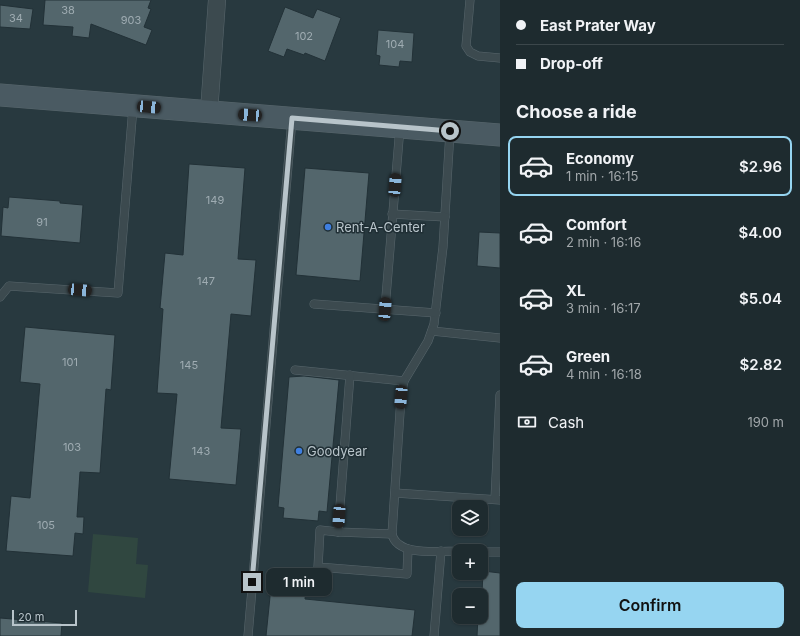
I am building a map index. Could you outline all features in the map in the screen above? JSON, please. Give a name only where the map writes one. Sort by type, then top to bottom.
[{"type":"main road","points":[[0,95],[500,135]]},
{"type":"street","points":[[209,112],[217,0]]},
{"type":"lane","points":[[470,0],[466,46],[470,52],[478,56],[500,58]]},
{"type":"lane","points":[[0,297],[9,286],[118,293],[134,106]]},
{"type":"lane","points":[[248,636],[292,118]]},
{"type":"lane","points":[[385,309],[400,127]]},
{"type":"lane","points":[[450,131],[445,217],[436,313],[432,331],[420,355],[404,381],[397,439],[392,534],[397,544],[408,549],[452,551]]},
{"type":"lane","points":[[392,214],[445,217]]},
{"type":"lane","points":[[314,304],[436,313]]},
{"type":"lane","points":[[432,331],[500,338]]},
{"type":"lane","points":[[295,370],[404,381]]},
{"type":"lane","points":[[338,532],[350,376]]},
{"type":"lane","points":[[395,493],[497,500],[500,395]]},
{"type":"lane","points":[[392,534],[320,530],[318,567],[407,574],[408,549]]},
{"type":"lane","points":[[434,636],[441,551]]},
{"type":"lane","points":[[488,552],[500,552]]},
{"type":"green space","points":[[93,534],[138,538],[136,564],[148,565],[145,598],[88,592]]},
{"type":"building","points":[[45,0],[151,0],[148,8],[151,9],[144,27],[152,30],[146,45],[91,24],[89,38],[72,36],[73,27],[43,25]]},
{"type":"building","points":[[0,5],[33,9],[30,29],[0,27]]},
{"type":"building","points":[[285,7],[313,18],[317,9],[341,18],[325,61],[305,53],[304,55],[287,49],[284,57],[268,51]]},
{"type":"building","points":[[378,30],[414,33],[412,62],[400,61],[399,67],[379,65],[380,56],[376,55]]},
{"type":"building","points":[[189,164],[245,168],[238,259],[256,260],[251,316],[231,314],[221,428],[241,429],[236,485],[169,479],[177,394],[157,393],[163,309],[160,308],[165,253],[183,255]]},
{"type":"building","points":[[305,168],[369,173],[360,281],[296,275]]},
{"type":"building","points":[[9,197],[60,201],[60,203],[83,205],[80,243],[1,236],[3,207],[8,208]]},
{"type":"building","points":[[479,232],[500,233],[500,268],[477,266]]},
{"type":"building","points":[[25,327],[115,335],[111,390],[106,389],[100,473],[80,472],[77,517],[84,517],[83,534],[75,533],[73,556],[6,551],[11,496],[30,498],[40,384],[20,382]]},
{"type":"building","points":[[304,376],[339,380],[327,512],[319,511],[318,521],[283,518],[284,508],[278,507],[289,377]]},
{"type":"building","points":[[488,572],[500,573],[500,636],[477,636],[478,624],[488,624],[488,588],[482,588],[483,580],[488,580]]},
{"type":"building","points":[[272,577],[307,580],[305,599],[415,610],[412,636],[266,636]]},
{"type":"building","points":[[0,618],[62,623],[61,636],[0,636]]},
{"type":"place","name":"Rent-A-Center","points":[[328,227]]},
{"type":"place","name":"Goodyear","points":[[299,451]]},
{"type":"route","points":[[252,582],[292,118],[450,131]]}]
